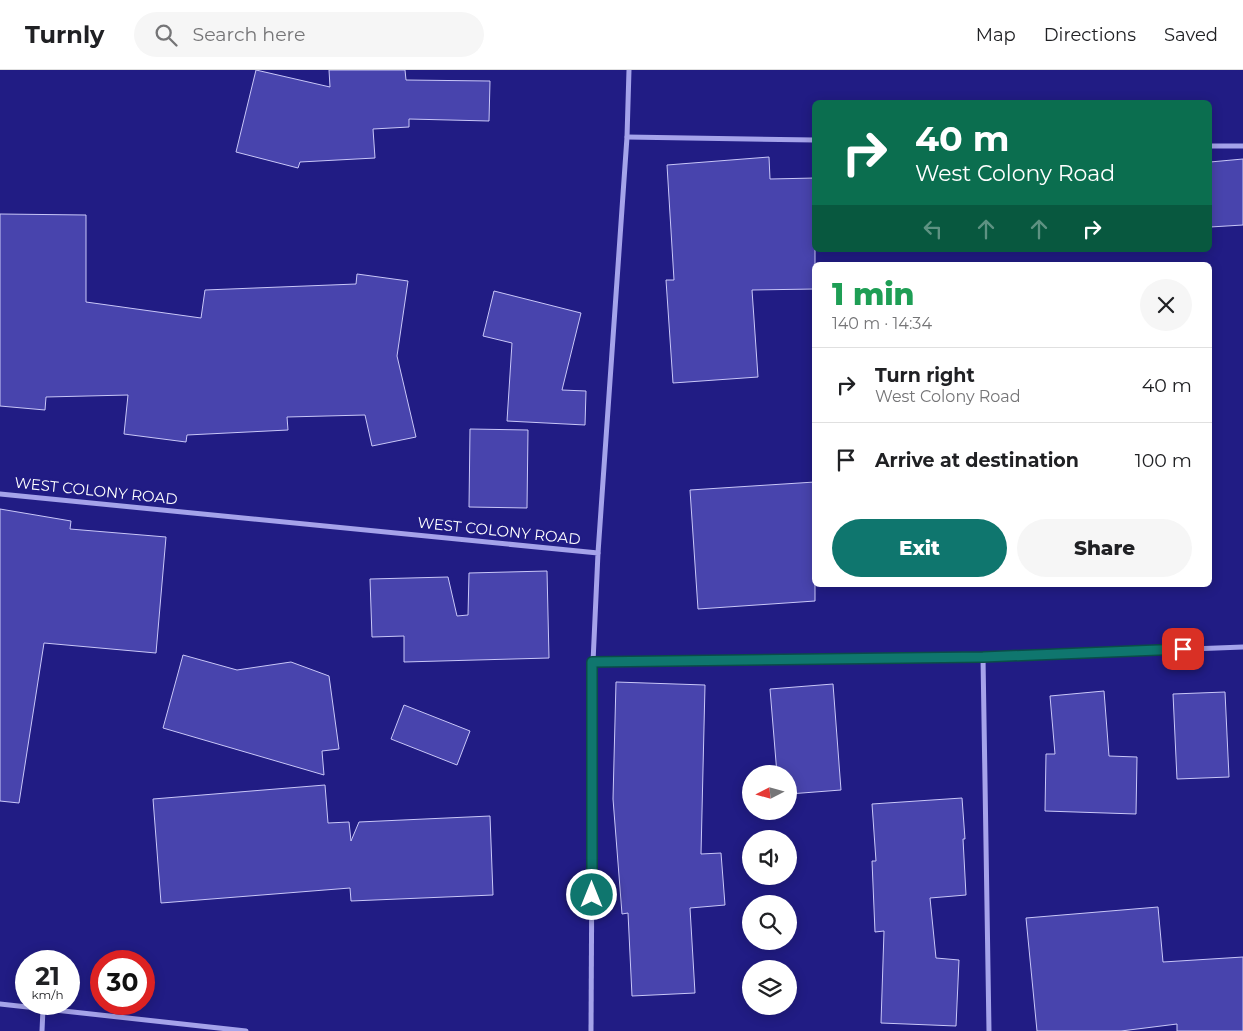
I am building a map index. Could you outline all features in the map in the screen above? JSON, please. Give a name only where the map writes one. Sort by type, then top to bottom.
[{"type":"street","points":[[598,553],[627,138],[630,70]]},
{"type":"street","points":[[627,138],[812,140]]},
{"type":"street","points":[[1212,146],[1243,146]]},
{"type":"street","name":"WEST COLONY ROAD","points":[[0,494],[598,553],[592,662],[591,1031]]},
{"type":"street","points":[[592,662],[983,657],[1243,647]]},
{"type":"street","points":[[983,657],[989,1031]]},
{"type":"street","points":[[0,1004],[15,1006]]},
{"type":"street","points":[[80,1013],[246,1031]]},
{"type":"street","points":[[42,1031],[43,1015]]},
{"type":"building","points":[[256,70],[330,87],[329,70],[405,70],[406,80],[490,81],[489,121],[409,119],[409,127],[373,129],[375,158],[300,162],[298,168],[236,152]]},
{"type":"building","points":[[769,157],[770,179],[812,178],[812,252],[815,252],[815,262],[812,262],[812,289],[752,290],[758,377],[673,383],[666,280],[674,280],[667,165]]},
{"type":"building","points":[[1243,159],[1243,225],[1212,227],[1212,162]]},
{"type":"building","points":[[0,214],[86,215],[86,302],[201,318],[205,290],[356,284],[357,274],[408,281],[397,356],[416,437],[372,446],[365,415],[287,417],[288,430],[187,435],[186,442],[124,434],[128,395],[46,397],[45,410],[0,406]]},
{"type":"building","points":[[494,291],[581,313],[562,390],[586,391],[585,425],[507,421],[512,343],[483,336]]},
{"type":"building","points":[[470,429],[528,430],[527,508],[469,507]]},
{"type":"building","points":[[812,482],[812,587],[815,587],[815,601],[698,609],[690,490]]},
{"type":"building","points":[[0,509],[71,521],[70,529],[166,537],[156,653],[44,643],[19,803],[0,801]]},
{"type":"building","points":[[547,571],[549,658],[404,662],[404,636],[372,637],[370,579],[448,577],[457,616],[468,615],[469,573]]},
{"type":"building","points":[[183,655],[237,670],[291,662],[329,676],[339,749],[322,751],[324,775],[163,728]]},
{"type":"building","points":[[616,682],[705,685],[701,854],[721,853],[725,905],[690,908],[695,993],[632,996],[628,913],[622,914],[613,799]]},
{"type":"building","points":[[833,684],[841,790],[798,793],[798,765],[776,765],[770,689]]},
{"type":"building","points":[[1104,691],[1109,756],[1137,757],[1136,814],[1045,811],[1046,754],[1055,754],[1050,696]]},
{"type":"building","points":[[1225,692],[1229,777],[1177,779],[1173,694]]},
{"type":"building","points":[[404,705],[470,731],[457,765],[391,739]]},
{"type":"building","points":[[325,785],[328,823],[349,822],[351,841],[359,822],[490,816],[493,895],[351,901],[350,888],[161,903],[153,799]]},
{"type":"building","points":[[962,798],[966,895],[930,898],[936,958],[959,960],[956,1026],[881,1023],[884,931],[875,932],[872,861],[876,861],[872,804]]},
{"type":"building","points":[[1158,907],[1163,962],[1243,957],[1243,1031],[1177,1031],[1177,1024],[1121,1031],[1037,1031],[1026,918]]},
{"type":"route","points":[[592,895],[592,662],[983,657],[1183,649]]}]
